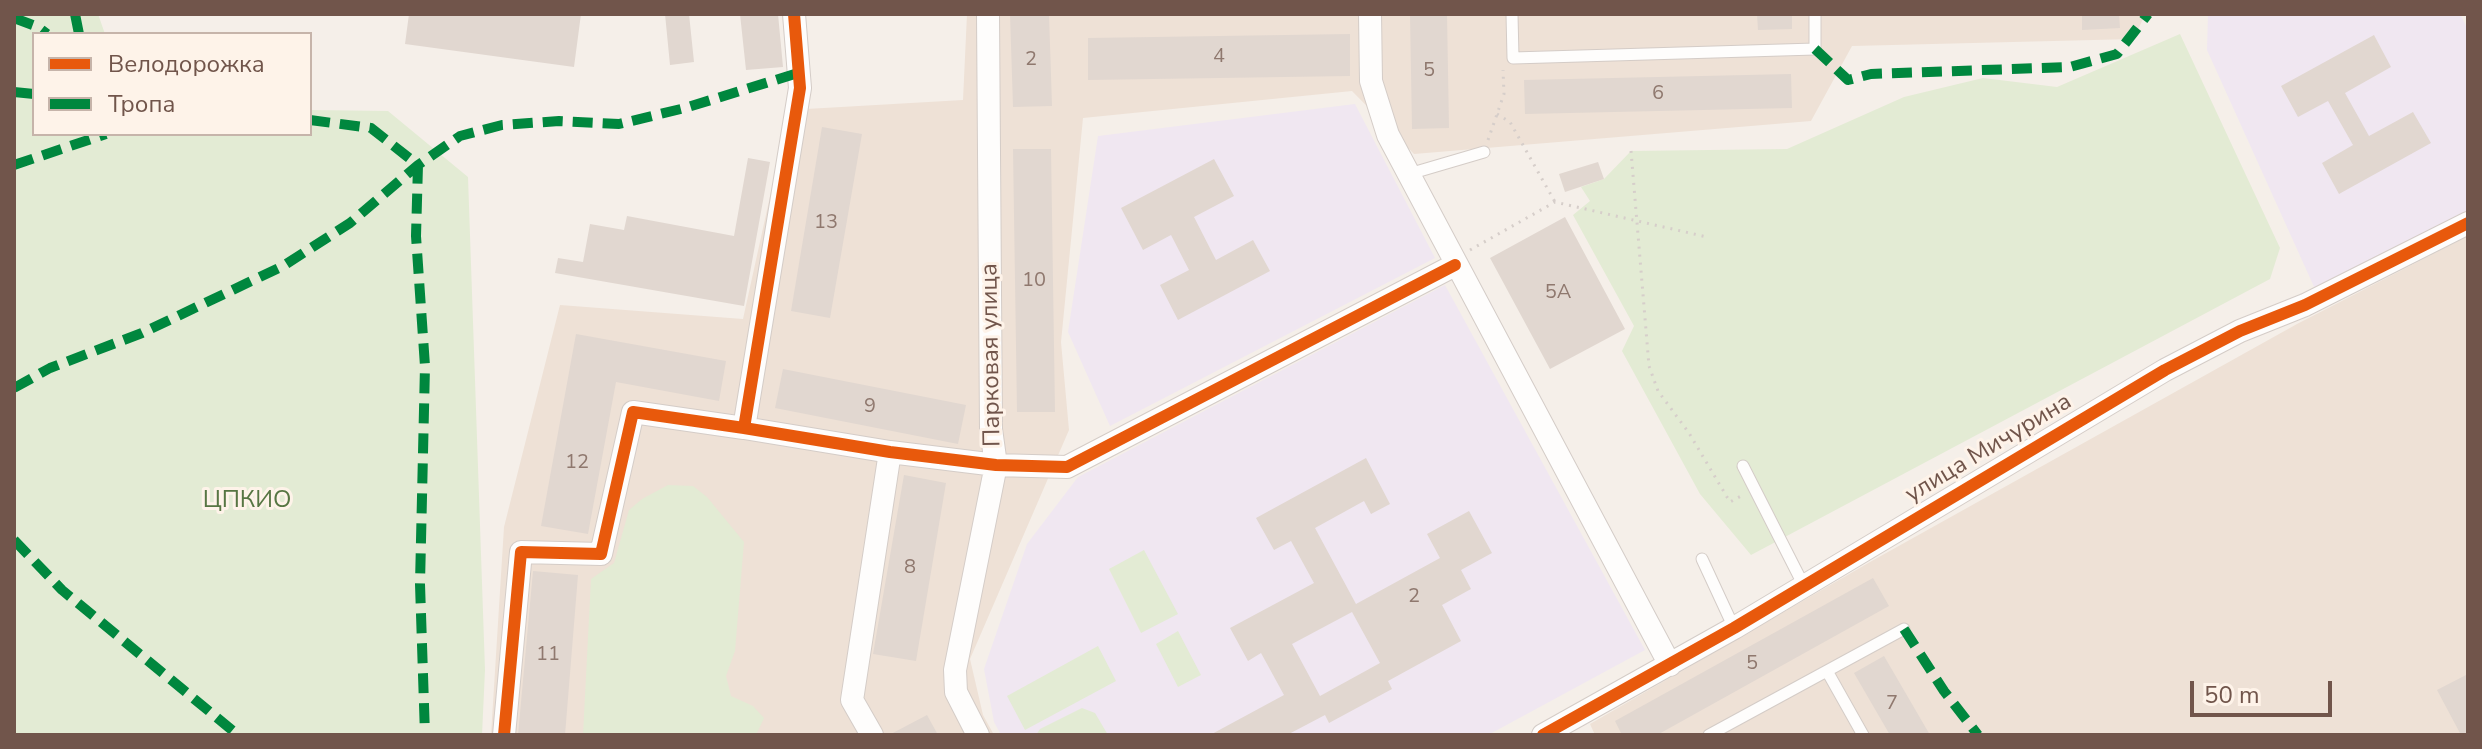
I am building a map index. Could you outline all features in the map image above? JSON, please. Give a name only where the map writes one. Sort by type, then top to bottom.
[{"type":"street","points":[[744,428],[800,88],[794,14]]},
{"type":"street","name":"Парковая улица","points":[[978,735],[956,692],[955,670],[996,465],[991,429],[988,14]]},
{"type":"street","points":[[1370,14],[1371,81],[1388,135],[1670,665]]},
{"type":"street","name":"улица Мичурина","points":[[1554,732],[2165,370],[2240,331],[2305,305],[2468,223]]},
{"type":"street","points":[[504,735],[521,552],[601,554],[633,412],[890,452],[996,465],[1067,467],[1460,273]]},
{"type":"street","points":[[872,735],[852,700],[890,452]]},
{"type":"lane","points":[[1512,14],[1513,58],[1815,49],[1815,14]]},
{"type":"lane","points":[[1409,174],[1484,152]]},
{"type":"lane","points":[[1743,466],[1804,586]]},
{"type":"lane","points":[[1702,559],[1734,628]]},
{"type":"lane","points":[[1709,735],[1904,629]]},
{"type":"lane","points":[[1827,671],[1863,735]]},
{"type":"path","points":[[1484,152],[1504,94],[1503,62]]},
{"type":"path","points":[[1497,114],[1510,122],[1555,202]]},
{"type":"path","points":[[1631,151],[1649,366],[1658,391],[1689,433],[1730,502],[1755,489]]},
{"type":"path","points":[[1460,273],[1481,273],[1470,250],[1555,202],[1707,237]]},
{"type":"shaded area","points":[[967,14],[2145,14],[2134,39],[1852,46],[1811,121],[1414,154],[1352,91],[1083,118],[1061,342],[1069,430],[970,659],[983,715],[994,735],[491,735],[504,527],[560,305],[743,319],[789,110],[963,100]]},
{"type":"shaded area","points":[[2208,14],[2460,14],[2468,30],[2468,210],[2315,289],[2207,50]]},
{"type":"shaded area","points":[[1355,104],[1435,258],[1110,426],[1068,332],[1098,136]]},
{"type":"shaded area","points":[[2468,236],[2468,735],[1595,735],[1590,724],[1870,562],[2297,324]]},
{"type":"shaded area","points":[[1445,285],[1645,650],[1488,735],[1001,735],[994,722],[984,669],[1027,544],[1078,477]]},
{"type":"green space","name":"ЦПКИО","points":[[14,14],[98,14],[104,32],[32,32],[32,136],[312,136],[312,110],[388,111],[468,177],[485,670],[482,735],[14,735]]},
{"type":"green space","points":[[2180,34],[2280,248],[2270,279],[1751,555],[1700,494],[1622,351],[1634,326],[1573,215],[1590,201],[1581,187],[1604,179],[1631,151],[1787,149],[1904,97],[1983,78],[2057,87]]},
{"type":"green space","points":[[668,485],[693,486],[707,497],[744,542],[735,651],[726,676],[731,696],[753,706],[764,718],[756,735],[583,735],[591,579],[614,563],[629,510]]},
{"type":"green space","points":[[1144,550],[1178,614],[1141,633],[1109,569]]},
{"type":"green space","points":[[1178,631],[1201,675],[1178,687],[1156,644]]},
{"type":"green space","points":[[1098,646],[1116,681],[1025,730],[1007,696]]},
{"type":"green space","points":[[1082,708],[1095,713],[1108,735],[1036,735],[1040,729]]},
{"type":"building","points":[[409,14],[581,14],[574,67],[405,44]]},
{"type":"building","points":[[665,14],[689,14],[694,62],[670,65]]},
{"type":"building","points":[[740,14],[778,14],[783,67],[746,70]]},
{"type":"building","points":[[1010,14],[1049,14],[1052,106],[1013,107]]},
{"type":"building","points":[[1410,14],[1447,14],[1449,128],[1412,129]]},
{"type":"building","points":[[1757,14],[1792,14],[1792,29],[1758,30]]},
{"type":"building","points":[[2082,14],[2119,14],[2120,28],[2082,30]]},
{"type":"building","points":[[1350,34],[1350,76],[1088,80],[1088,38]]},
{"type":"building","points":[[2374,35],[2391,67],[2345,93],[2369,136],[2413,112],[2431,143],[2339,194],[2322,163],[2353,145],[2328,101],[2298,117],[2281,86]]},
{"type":"building","points":[[1791,74],[1792,108],[1525,114],[1524,80]]},
{"type":"building","points":[[822,127],[862,134],[830,318],[791,311]]},
{"type":"building","points":[[1013,149],[1051,149],[1055,412],[1017,412]]},
{"type":"building","points":[[748,158],[770,162],[744,306],[555,273],[558,258],[583,262],[590,224],[624,230],[627,216],[734,236]]},
{"type":"building","points":[[1214,159],[1234,196],[1194,217],[1216,260],[1253,240],[1270,271],[1178,320],[1160,285],[1189,270],[1171,235],[1143,250],[1121,208]]},
{"type":"building","points":[[1598,162],[1604,179],[1565,192],[1559,174]]},
{"type":"building","points":[[1565,217],[1625,329],[1550,369],[1490,258]]},
{"type":"building","points":[[576,334],[726,361],[719,401],[616,382],[588,534],[541,526]]},
{"type":"building","points":[[783,369],[966,405],[958,444],[775,408]]},
{"type":"building","points":[[1366,458],[1390,504],[1371,514],[1364,501],[1315,528],[1356,604],[1440,558],[1427,534],[1469,511],[1492,553],[1461,570],[1471,589],[1442,605],[1461,641],[1388,681],[1392,689],[1329,723],[1325,715],[1287,735],[1210,735],[1284,695],[1261,653],[1248,661],[1230,628],[1314,583],[1291,541],[1274,550],[1256,518]],"holes":[[[1352,612],[1380,663],[1320,696],[1292,644]]]},
{"type":"building","points":[[904,475],[946,483],[916,661],[873,654]]},
{"type":"building","points":[[533,571],[578,575],[565,735],[518,735]]},
{"type":"building","points":[[1873,578],[1889,606],[1657,735],[1622,735],[1615,721]]},
{"type":"building","points":[[1884,656],[1930,735],[1890,735],[1854,673]]},
{"type":"building","points":[[2468,674],[2468,735],[2461,735],[2437,690]]},
{"type":"building","points":[[927,715],[938,735],[889,735]]},
{"type":"marked path","points":[[75,14],[79,32]]},
{"type":"marked path","points":[[1815,49],[1848,80],[1871,74],[2070,67],[2117,54],[2148,14]]},
{"type":"marked path","points":[[14,18],[44,32]]},
{"type":"marked path","points":[[14,388],[50,368],[142,333],[283,266],[350,223],[418,165],[460,136],[502,125],[559,121],[619,124],[685,108],[798,73]]},
{"type":"marked path","points":[[14,92],[32,94]]},
{"type":"marked path","points":[[312,120],[371,128],[418,165],[416,236],[425,366],[420,584],[425,735]]},
{"type":"marked path","points":[[14,165],[100,136]]},
{"type":"marked path","points":[[14,540],[62,590],[238,735]]},
{"type":"marked path","points":[[1904,629],[1944,691],[1978,735]]},
{"type":"cycle path","points":[[504,735],[521,552],[601,554],[633,412],[744,428],[800,88],[794,14]]},
{"type":"cycle path","points":[[1543,735],[1734,628],[2165,370],[2240,331],[2305,305],[2468,223]]},
{"type":"cycle path","points":[[744,428],[890,452],[996,465],[1067,467],[1455,265]]}]
